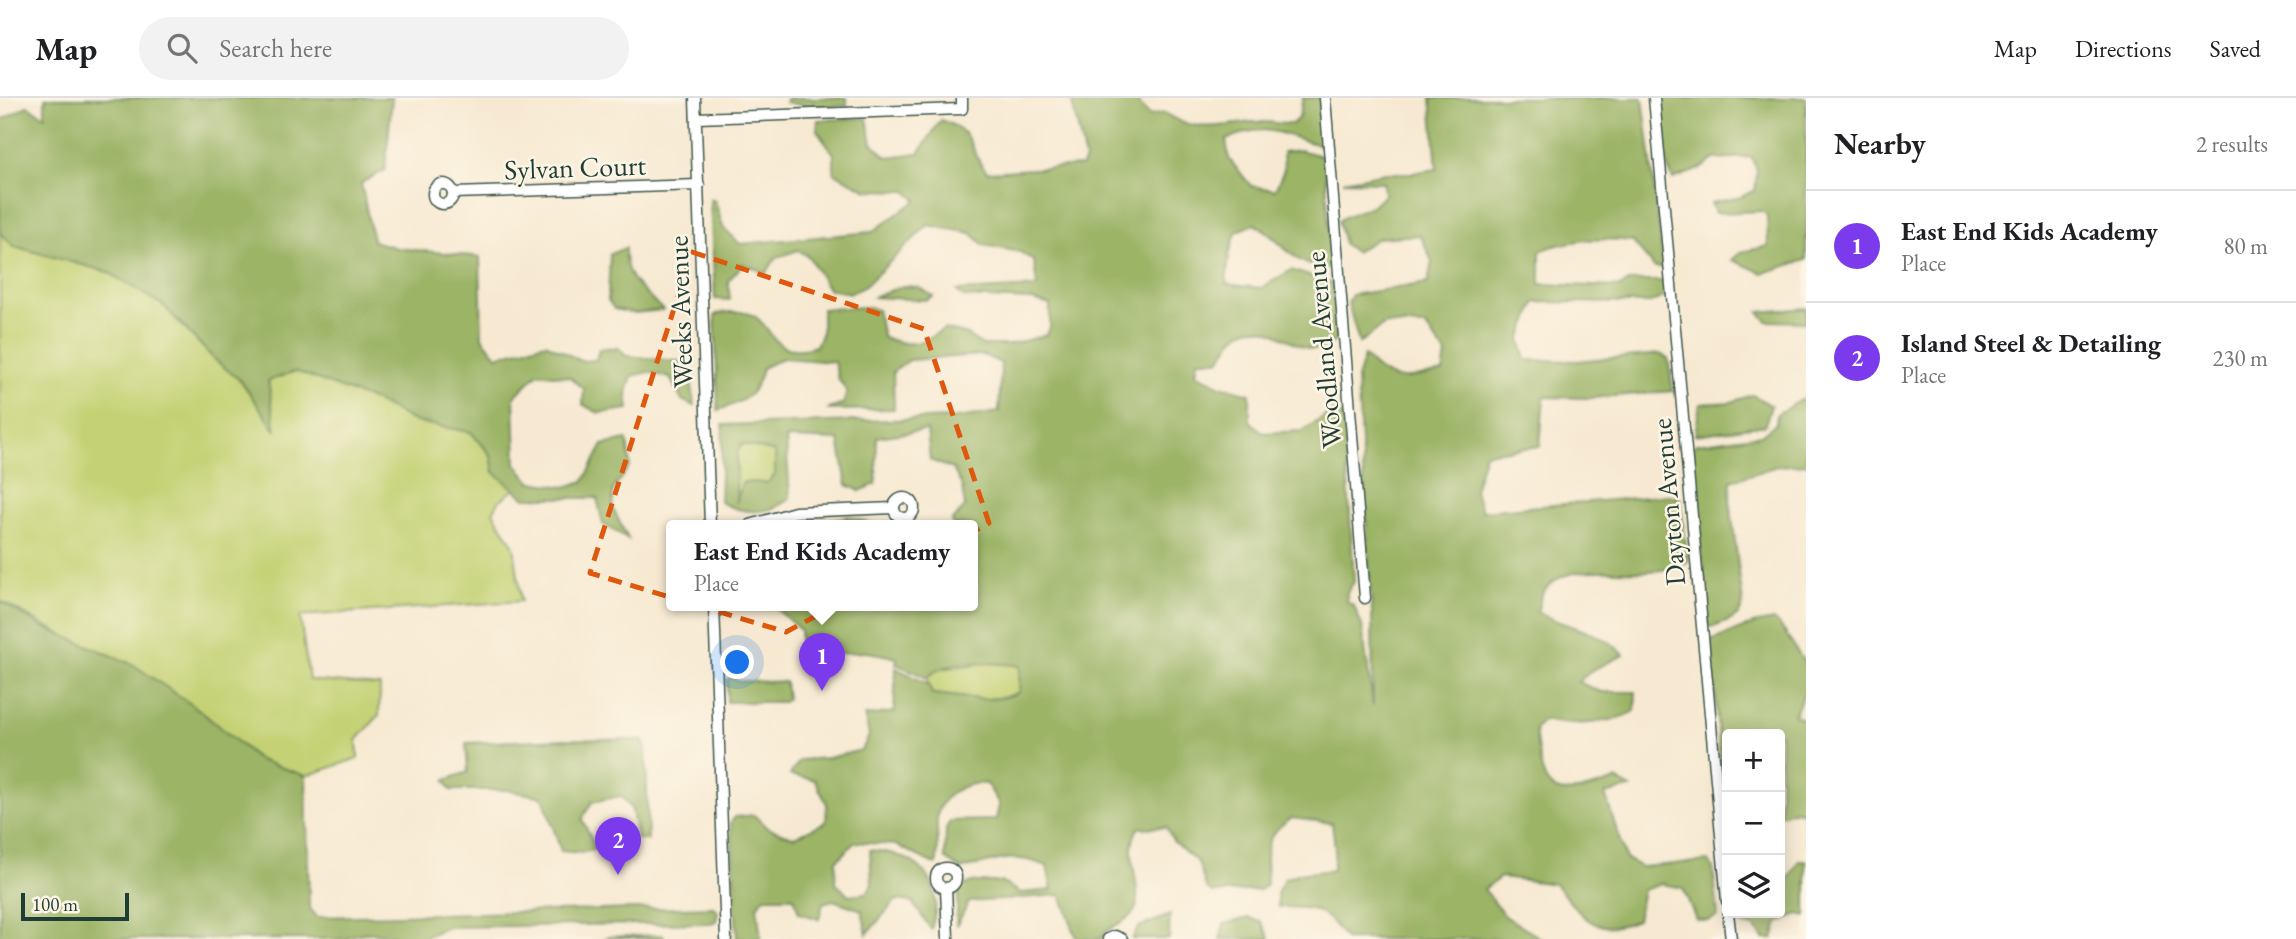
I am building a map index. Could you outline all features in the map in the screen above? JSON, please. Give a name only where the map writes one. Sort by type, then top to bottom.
[{"type":"street","name":"Weeks Avenue","points":[[695,98],[710,520]]},
{"type":"street","name":"Woodland Avenue","points":[[1325,98],[1365,598]]},
{"type":"street","name":"Dayton Avenue","points":[[1654,98],[1723,855]]},
{"type":"street","points":[[696,118],[962,103]]},
{"type":"street","name":"Sylvan Court","points":[[453,193],[699,185]]},
{"type":"street","points":[[767,520],[794,512],[894,508]]},
{"type":"street","points":[[714,611],[726,939]]},
{"type":"street","points":[[946,888],[948,939]]},
{"type":"street","points":[[1729,918],[1731,939]]},
{"type":"street","points":[[1108,939],[1115,936],[1122,939]]},
{"type":"highlighted area","points":[[692,252],[924,329],[989,523],[786,632],[590,573]]},
{"type":"green space","points":[[45,98],[392,98],[385,170],[361,183],[373,241],[397,248],[480,257],[482,337],[497,356],[546,343],[581,361],[596,360],[599,349],[618,348],[626,356],[685,362],[694,406],[682,400],[670,378],[649,372],[632,376],[627,393],[629,409],[599,413],[583,405],[584,389],[570,377],[538,373],[514,397],[516,464],[531,482],[565,487],[584,481],[603,445],[627,440],[630,465],[613,490],[613,509],[628,539],[603,524],[597,498],[525,498],[494,472],[491,455],[471,432],[416,422],[376,401],[296,371],[268,381],[276,431],[241,381],[214,359],[164,306],[108,272],[14,246],[0,233],[0,121],[27,106],[45,116]]},
{"type":"green space","points":[[787,98],[847,98],[847,106],[812,107],[785,102]]},
{"type":"green space","points":[[1071,98],[1138,98],[1149,116],[1165,113],[1196,126],[1218,126],[1257,122],[1292,124],[1299,117],[1303,98],[1320,98],[1323,146],[1263,130],[1240,134],[1226,140],[1229,159],[1251,186],[1275,190],[1284,170],[1283,152],[1300,150],[1325,157],[1331,266],[1324,269],[1301,261],[1254,224],[1236,232],[1229,255],[1226,284],[1261,288],[1291,270],[1332,283],[1337,340],[1322,348],[1311,349],[1264,329],[1245,330],[1235,337],[1219,360],[1198,360],[1196,374],[1221,386],[1250,394],[1250,421],[1263,433],[1302,431],[1335,410],[1344,418],[1354,582],[1347,592],[1347,602],[1354,606],[1362,626],[1373,706],[1372,612],[1357,379],[1364,356],[1383,373],[1392,377],[1408,378],[1443,372],[1446,354],[1425,326],[1385,324],[1359,343],[1348,303],[1352,295],[1428,283],[1432,261],[1420,235],[1378,238],[1355,252],[1344,244],[1338,221],[1369,207],[1384,195],[1383,182],[1343,181],[1386,173],[1413,173],[1437,169],[1431,98],[1643,98],[1664,268],[1654,267],[1632,241],[1585,240],[1540,251],[1540,284],[1620,287],[1631,281],[1665,281],[1664,297],[1649,303],[1536,302],[1520,339],[1526,360],[1577,361],[1660,354],[1668,358],[1673,391],[1591,398],[1544,397],[1540,446],[1485,453],[1474,490],[1482,511],[1670,495],[1680,498],[1688,561],[1672,568],[1653,571],[1573,573],[1556,580],[1544,591],[1537,612],[1594,634],[1615,646],[1624,655],[1592,670],[1578,682],[1601,692],[1636,692],[1635,711],[1602,722],[1565,723],[1543,720],[1535,729],[1542,769],[1554,789],[1563,792],[1577,791],[1616,780],[1631,788],[1605,794],[1626,859],[1641,867],[1708,861],[1713,868],[1718,916],[1708,921],[1696,919],[1683,888],[1661,884],[1643,890],[1637,920],[1609,927],[1598,925],[1581,914],[1555,884],[1501,877],[1484,889],[1505,916],[1542,939],[1345,939],[1331,921],[1318,911],[1278,907],[1277,893],[1284,879],[1297,874],[1333,870],[1335,847],[1332,823],[1291,818],[1274,832],[1270,839],[1266,854],[1267,884],[1260,890],[1212,893],[1206,888],[1198,862],[1174,842],[1166,827],[1138,828],[1132,846],[1137,892],[1135,909],[1127,919],[1109,929],[1101,939],[1077,939],[1061,895],[969,902],[956,926],[959,887],[974,882],[1001,882],[1021,893],[1052,890],[1047,866],[1034,862],[1003,859],[961,869],[945,858],[946,829],[950,821],[996,820],[999,804],[987,784],[979,784],[955,791],[948,796],[939,810],[936,865],[896,845],[855,842],[836,861],[835,883],[849,895],[867,893],[872,884],[870,850],[887,852],[915,864],[925,872],[935,896],[931,929],[912,902],[896,900],[867,934],[862,910],[833,900],[823,903],[819,919],[799,913],[794,897],[765,897],[757,906],[761,939],[737,939],[731,822],[735,817],[754,815],[767,828],[794,837],[826,822],[827,804],[815,780],[790,775],[800,760],[827,758],[862,750],[869,736],[865,716],[894,712],[896,668],[929,685],[932,694],[988,699],[1019,692],[1020,666],[997,663],[958,664],[946,667],[927,678],[896,664],[897,658],[868,652],[831,653],[808,648],[800,644],[800,630],[779,611],[978,611],[978,520],[952,520],[965,507],[962,486],[953,469],[930,460],[927,430],[877,437],[876,484],[860,491],[847,485],[839,440],[786,438],[790,498],[773,508],[756,511],[738,509],[720,502],[723,425],[957,418],[999,412],[1001,363],[983,355],[909,360],[893,372],[894,409],[827,410],[843,404],[847,392],[838,378],[834,362],[783,358],[762,368],[753,391],[748,396],[718,410],[715,315],[728,312],[750,314],[759,319],[786,348],[816,346],[822,332],[822,309],[868,307],[877,310],[883,337],[893,340],[915,343],[944,329],[965,334],[983,345],[1008,345],[1046,335],[1050,328],[1050,305],[1032,300],[963,297],[957,291],[1037,287],[1034,261],[1020,252],[984,245],[971,233],[928,225],[865,286],[851,293],[828,289],[809,257],[798,250],[776,258],[766,273],[743,264],[728,281],[730,300],[715,299],[710,199],[715,201],[723,227],[740,244],[872,232],[917,200],[906,191],[867,190],[834,173],[834,154],[817,130],[818,120],[867,118],[872,143],[887,157],[919,153],[941,120],[961,130],[987,172],[1082,166],[1085,159]],"holes":[[[742,444],[775,452],[775,475],[767,483],[743,482],[736,503],[737,452]]]},
{"type":"green space","points":[[1662,98],[1806,98],[1806,260],[1763,273],[1732,260],[1741,252],[1768,246],[1767,216],[1763,211],[1715,213],[1711,203],[1741,197],[1755,190],[1757,170],[1751,157],[1714,159],[1700,169],[1673,179],[1666,164]]},
{"type":"green space","points":[[0,233],[14,246],[108,272],[164,306],[214,359],[241,381],[275,429],[268,380],[296,371],[376,401],[416,422],[471,432],[491,455],[494,472],[515,489],[499,501],[493,512],[514,546],[521,601],[300,616],[309,680],[380,686],[379,715],[357,740],[358,758],[306,776],[259,760],[198,709],[0,601]]},
{"type":"green space","points":[[625,248],[627,268],[635,283],[663,310],[635,313],[614,309],[608,300],[610,254]]},
{"type":"green space","points":[[903,286],[918,287],[933,296],[925,300],[873,297]]},
{"type":"green space","points":[[1806,308],[1806,322],[1767,321],[1759,312]]},
{"type":"green space","points":[[1752,395],[1771,405],[1765,425],[1695,435],[1700,404],[1731,402]]},
{"type":"green space","points":[[1806,397],[1806,464],[1777,466],[1731,481],[1730,501],[1743,604],[1742,609],[1732,619],[1713,627],[1708,625],[1691,450],[1696,444],[1761,435],[1776,423],[1777,414]]},
{"type":"green space","points":[[742,444],[775,452],[775,475],[767,483],[743,482],[735,505],[737,452]]},
{"type":"green space","points":[[848,516],[860,520],[831,520]]},
{"type":"green space","points":[[0,601],[41,626],[132,664],[198,709],[259,760],[306,776],[309,907],[317,917],[714,907],[718,912],[716,921],[450,927],[419,939],[364,933],[345,939],[0,939]]},
{"type":"green space","points":[[1773,620],[1783,629],[1806,664],[1806,689],[1794,715],[1806,721],[1806,826],[1804,812],[1796,810],[1785,813],[1785,729],[1722,729],[1722,786],[1711,641],[1753,624]]},
{"type":"green space","points":[[984,663],[1020,665],[1019,692],[988,699],[932,694],[927,678],[935,670]]},
{"type":"green space","points":[[732,677],[738,681],[785,682],[787,699],[784,702],[727,702],[727,680]]},
{"type":"green space","points":[[565,739],[642,740],[646,748],[648,840],[637,839],[632,810],[621,796],[592,802],[582,819],[596,849],[581,853],[561,851],[543,797],[506,790],[451,790],[445,780],[468,772],[466,743]]},
{"type":"green space","points":[[1799,860],[1806,860],[1806,916],[1798,914],[1778,923],[1773,939],[1764,939],[1754,927],[1737,923],[1736,918],[1785,918],[1785,879],[1790,877]]},
{"type":"green space","points":[[1170,915],[1169,939],[1132,939],[1139,927]]},
{"type":"green space","points":[[1248,918],[1261,921],[1270,939],[1220,939],[1224,924]]},
{"type":"green space","points":[[663,935],[665,939],[605,937]]},
{"type":"place","name":"East End Kids Academy","points":[[822,691]]},
{"type":"place","name":"Island Steel & Detailing","points":[[618,875]]}]
